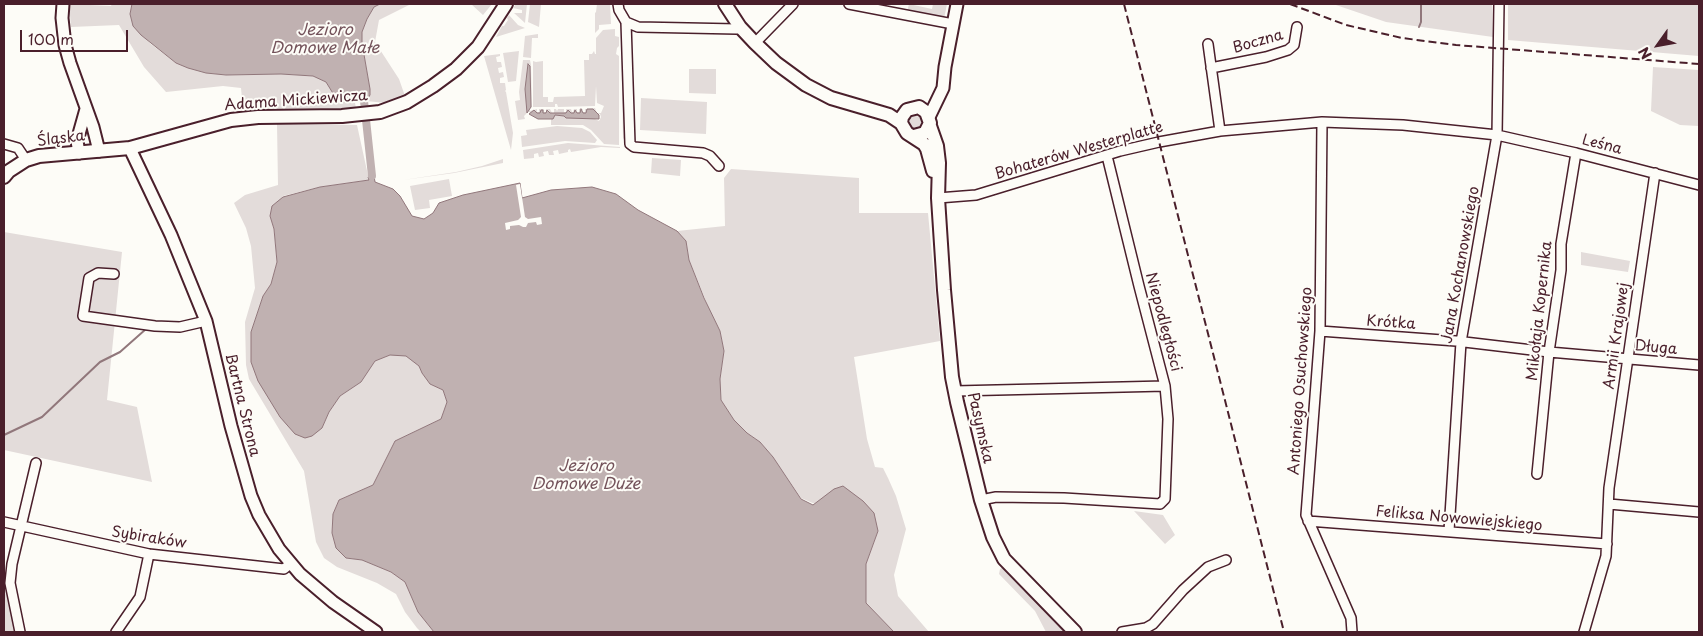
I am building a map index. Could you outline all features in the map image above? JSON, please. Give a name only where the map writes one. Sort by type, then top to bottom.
[{"type":"main road","name":"Adama Mickiewicza","points":[[98,151],[130,148],[231,120],[258,117],[366,114],[407,102],[456,69],[478,47],[506,4]]},
{"type":"main road","points":[[725,4],[740,27],[755,43],[776,63],[806,85],[831,98],[883,112],[901,123]]},
{"type":"main road","points":[[847,102],[923,109],[929,122],[925,133],[914,136],[904,130],[901,123],[902,117],[913,109]]},
{"type":"main road","name":"Pasymska","points":[[929,122],[937,146],[939,163],[938,198],[947,330],[955,392],[981,500],[990,529],[1004,559],[1075,632]]},
{"type":"main road","name":"Pasymska","points":[[914,136],[927,149],[938,198]]},
{"type":"main road","name":"Śląska","points":[[4,177],[26,160],[39,156],[98,151]]},
{"type":"street","points":[[63,4],[62,18],[65,45],[93,127],[98,151]]},
{"type":"street","points":[[618,4],[618,10],[626,22],[630,144],[634,147],[702,152],[710,156],[719,166]]},
{"type":"street","points":[[755,43],[793,4]]},
{"type":"street","points":[[849,4],[953,24]]},
{"type":"street","points":[[929,122],[943,88],[957,4]]},
{"type":"street","name":"Jana Kochanowskiego","points":[[1448,531],[1461,342],[1497,135],[1499,4]]},
{"type":"street","points":[[626,22],[638,27],[737,29],[740,27]]},
{"type":"street","name":"Boczna","points":[[1211,68],[1266,57],[1288,50],[1294,45],[1297,27]]},
{"type":"street","points":[[1208,44],[1220,131]]},
{"type":"street","points":[[913,109],[933,96],[945,67]]},
{"type":"street","points":[[78,153],[77,141],[86,109]]},
{"type":"street","name":"Bohaterów Westerplatte","points":[[938,198],[976,195],[1152,143],[1220,131],[1322,122],[1403,125],[1497,135]]},
{"type":"street","name":"Antoniego Osuchowskiego","points":[[1322,122],[1320,331],[1306,515],[1351,618],[1352,632]]},
{"type":"street","name":"Leśna","points":[[1497,135],[1576,153],[1699,185]]},
{"type":"street","points":[[4,144],[18,148],[26,160]]},
{"type":"street","name":"Bartna Strona","points":[[130,148],[132,156],[171,235],[206,321],[231,426],[251,496],[266,527],[279,549],[300,574],[333,602],[376,632]]},
{"type":"street","name":"Mikołaja Kopernika","points":[[1537,474],[1550,352],[1562,270],[1561,244],[1576,153]]},
{"type":"street","name":"Niepodległości","points":[[981,500],[996,497],[1065,498],[1160,504],[1165,498],[1168,418],[1165,386],[1138,286],[1107,156]]},
{"type":"street","name":"Armii Krajowej","points":[[1584,632],[1606,556],[1609,488],[1655,173]]},
{"type":"street","points":[[114,274],[98,273],[89,278],[83,316],[172,326],[206,321]]},
{"type":"street","name":"Krótka","points":[[1320,331],[1461,342]]},
{"type":"street","name":"Długa","points":[[1461,342],[1627,360],[1699,365]]},
{"type":"street","points":[[955,392],[1165,386]]},
{"type":"street","points":[[20,632],[10,583],[12,564],[36,463]]},
{"type":"street","points":[[1609,504],[1699,512]]},
{"type":"street","name":"Feliksa Nowowiejskiego","points":[[1308,521],[1448,531],[1534,540],[1607,544]]},
{"type":"street","name":"Sybiraków","points":[[4,522],[149,554],[284,569],[290,564]]},
{"type":"street","points":[[116,632],[140,597],[149,554]]},
{"type":"street","points":[[1122,632],[1146,628],[1153,624],[1183,590],[1208,568],[1226,560]]},
{"type":"shaded area","points":[[69,4],[111,6],[112,4],[132,4],[130,14],[133,26],[151,44],[176,63],[206,73],[226,75],[281,74],[313,76],[326,82],[334,95],[343,102],[355,103],[356,108],[243,109],[241,88],[223,86],[166,92],[144,67],[119,25],[71,27]]},
{"type":"shaded area","points":[[380,4],[411,4],[379,20],[375,42],[399,79],[405,96],[386,103],[366,101],[370,89],[362,43],[362,32],[367,19],[374,7]]},
{"type":"shaded area","points":[[471,4],[492,4],[483,15]]},
{"type":"shaded area","points":[[516,4],[527,4],[525,23],[514,13],[522,13],[522,10],[513,8]]},
{"type":"shaded area","points":[[530,4],[541,4],[539,27],[528,22]]},
{"type":"shaded area","points":[[597,4],[610,4],[611,24],[599,25],[599,29],[595,33],[595,13]]},
{"type":"shaded area","points":[[909,4],[932,9],[933,4],[947,4],[944,19],[907,12]]},
{"type":"shaded area","points":[[1333,4],[1492,4],[1493,37],[1386,22]]},
{"type":"shaded area","points":[[1508,4],[1699,4],[1699,56],[1508,40]]},
{"type":"shaded area","points":[[509,15],[518,25],[525,28],[496,37],[508,20]]},
{"type":"shaded area","points":[[615,29],[615,36],[619,37],[619,46],[616,54],[619,56],[619,145],[604,144],[591,130],[583,125],[551,125],[551,119],[555,115],[566,118],[593,118],[599,121],[600,114],[596,113],[593,109],[583,113],[582,109],[585,112],[585,109],[595,108],[597,113],[601,113],[604,106],[597,103],[596,86],[595,106],[558,107],[555,104],[555,107],[533,107],[533,61],[543,61],[543,97],[548,97],[548,102],[553,102],[554,97],[585,96],[584,60],[589,60],[589,54],[592,54],[594,51],[596,54],[596,38],[603,30]]},
{"type":"shaded area","points":[[538,34],[538,38],[532,38],[531,58],[523,57],[525,36]]},
{"type":"shaded area","points":[[622,40],[625,141],[623,138]]},
{"type":"shaded area","points":[[519,51],[516,81],[508,82],[503,53]]},
{"type":"shaded area","points":[[500,54],[500,56],[496,57],[497,62],[501,62],[502,67],[498,68],[499,73],[503,72],[504,77],[500,78],[500,83],[505,83],[513,133],[511,150],[484,56]]},
{"type":"shaded area","points":[[523,60],[530,60],[531,65],[532,107],[529,108],[531,106],[529,64],[525,89],[527,113],[524,116],[525,119],[518,120],[515,101],[520,100],[519,92]]},
{"type":"shaded area","points":[[1653,67],[1699,70],[1699,126],[1680,125],[1651,111]]},
{"type":"shaded area","points":[[689,69],[716,69],[716,94],[689,93]]},
{"type":"shaded area","points":[[641,98],[707,102],[706,134],[640,130]]},
{"type":"shaded area","points":[[529,108],[530,111],[537,109],[537,112],[539,112],[539,109],[544,109],[544,112],[546,112],[546,109],[550,109],[552,113],[548,110],[546,113],[530,113],[528,111]]},
{"type":"shaded area","points":[[554,109],[557,111],[558,109],[564,109],[564,112],[566,112],[566,109],[571,109],[573,112],[574,109],[577,109],[577,112],[579,112],[579,109],[582,109],[580,113],[554,113]]},
{"type":"shaded area","points":[[913,116],[919,116],[923,123],[919,130],[913,130],[909,126],[909,120]]},
{"type":"shaded area","points":[[277,124],[357,125],[369,180],[320,187],[283,196],[270,216],[274,229],[277,262],[271,284],[263,296],[251,332],[251,362],[322,428],[329,412],[340,396],[361,382],[375,361],[390,355],[406,355],[419,366],[430,384],[443,390],[447,402],[441,419],[395,441],[373,485],[339,500],[333,514],[332,533],[337,548],[346,558],[362,560],[391,572],[405,582],[418,612],[434,632],[421,632],[417,628],[405,612],[396,594],[377,583],[337,567],[324,558],[316,542],[304,471],[249,379],[246,365],[245,322],[255,288],[251,246],[246,228],[234,203],[245,195],[278,185]]},
{"type":"shaded area","points":[[557,126],[582,128],[590,132],[597,140],[595,143],[565,141],[522,147],[521,136],[527,135],[526,130]]},
{"type":"shaded area","points":[[568,143],[620,148],[601,147],[571,152],[570,149],[568,152],[559,154],[558,150],[553,151],[554,155],[549,155],[548,151],[543,152],[544,156],[539,157],[538,153],[534,154],[534,158],[524,159],[523,150]]},
{"type":"shaded area","points":[[652,158],[681,160],[680,176],[651,173]]},
{"type":"shaded area","points":[[503,159],[503,163],[454,173],[403,180],[456,172]]},
{"type":"shaded area","points":[[731,169],[859,178],[859,213],[928,213],[940,341],[854,357],[867,439],[875,467],[883,468],[888,478],[896,496],[906,529],[894,575],[898,596],[929,632],[894,632],[866,603],[866,564],[878,531],[801,498],[773,457],[760,442],[747,433],[734,420],[721,400],[720,379],[724,351],[720,331],[689,260],[686,241],[677,231],[725,226],[724,178]]},
{"type":"shaded area","points":[[449,179],[452,196],[429,200],[430,208],[415,210],[410,186]]},
{"type":"shaded area","points":[[4,232],[122,252],[107,400],[137,407],[152,482],[4,450]]},
{"type":"shaded area","points":[[1581,252],[1630,261],[1628,272],[1581,265]]},
{"type":"shaded area","points":[[1134,511],[1163,515],[1175,535],[1165,544]]},
{"type":"shaded area","points":[[1003,567],[1068,632],[1046,632],[1035,611],[999,574],[1000,569]]},
{"type":"shaded area","points":[[4,587],[6,588],[15,632],[4,632]]},
{"type":"water","name":"Jezioro Domowe Małe","points":[[132,4],[380,4],[374,7],[362,32],[370,95],[366,101],[343,102],[334,95],[326,82],[313,76],[281,74],[226,75],[206,73],[188,68],[176,63],[141,35],[133,26],[130,14]]},
{"type":"water","points":[[528,64],[530,66],[531,107],[527,113],[525,89]]},
{"type":"water","points":[[581,109],[583,113],[586,113],[587,109],[593,109],[599,115],[599,119],[566,118],[555,115],[553,119],[538,119],[529,114],[534,110],[537,113],[543,110],[543,113],[546,113],[547,110],[550,113],[566,113],[568,110],[574,113],[575,110],[577,113],[580,113]]},
{"type":"water","name":"Jezioro Domowe Duże","points":[[374,176],[375,182],[393,189],[400,196],[412,216],[424,219],[433,213],[439,203],[463,195],[520,183],[522,198],[551,190],[592,187],[616,194],[638,210],[677,231],[686,241],[689,260],[720,331],[724,351],[720,379],[721,400],[734,420],[747,433],[760,442],[773,457],[801,499],[813,505],[834,489],[843,486],[863,501],[874,513],[878,531],[866,564],[866,603],[894,632],[434,632],[418,612],[405,582],[391,572],[362,560],[346,558],[336,548],[332,533],[333,514],[339,500],[373,485],[395,441],[441,419],[447,402],[443,390],[430,384],[419,366],[406,356],[390,355],[375,361],[361,382],[340,396],[329,412],[322,428],[312,436],[305,438],[295,434],[280,417],[258,381],[251,362],[251,332],[263,296],[271,284],[277,262],[274,229],[270,216],[272,206],[283,197],[320,187],[369,180],[368,177]]},
{"type":"pier","points":[[520,184],[525,217],[528,219],[541,217],[542,224],[537,225],[536,222],[528,223],[526,227],[519,225],[510,226],[510,229],[506,230],[505,223],[518,220],[521,217],[516,185]]},
{"type":"waterway","points":[[1419,27],[1421,22],[1421,4]]},
{"type":"waterway","points":[[364,101],[372,176]]},
{"type":"waterway","points":[[4,435],[42,417],[100,362],[120,352],[146,329]]},
{"type":"railway","points":[[1124,4],[1284,632]]},
{"type":"railway","points":[[1290,4],[1346,25],[1402,38],[1456,45],[1699,64]]}]
